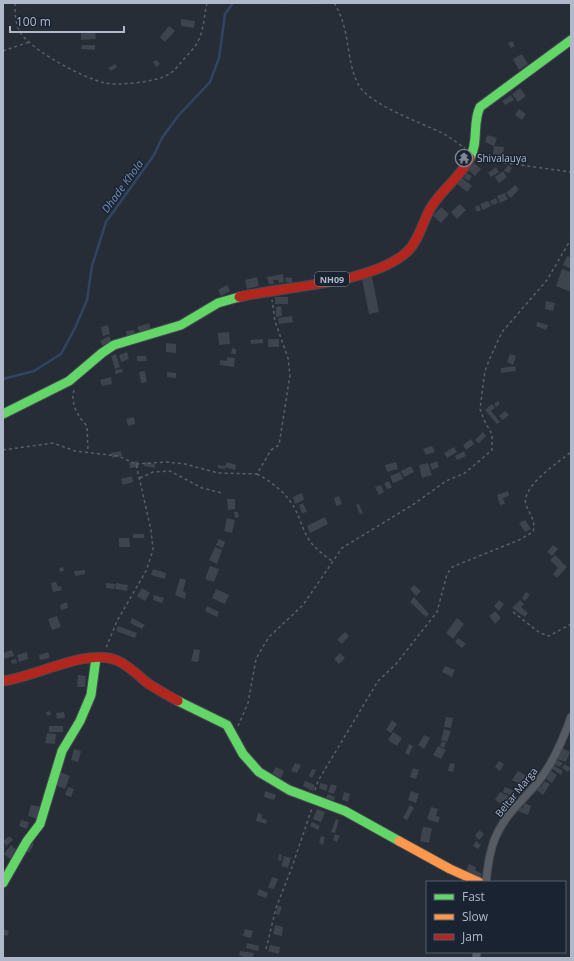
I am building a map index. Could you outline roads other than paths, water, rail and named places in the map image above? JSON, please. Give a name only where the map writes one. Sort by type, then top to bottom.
[{"type":"street","name":"NH09","points":[[3,414],[21,403],[45,395],[79,374],[101,352],[114,345],[181,324],[223,302],[271,290],[374,271],[400,258],[409,250],[430,209],[470,161],[473,153],[476,113],[480,107],[571,40]]},
{"type":"street","points":[[3,681],[26,678],[89,658],[110,658],[128,667],[139,677],[164,693],[222,721],[232,734],[236,744],[243,754],[258,772],[289,790],[360,819],[450,869],[477,881]]},
{"type":"street","points":[[3,883],[27,841],[40,824],[62,750],[80,721],[91,695],[100,658]]},
{"type":"street","name":"Beltar Marga","points":[[486,881],[489,858],[498,832],[506,819],[539,780],[550,764],[571,717]]},
{"type":"waterway","name":"Dhade Khola","points":[[3,379],[34,371],[61,354],[75,328],[87,300],[92,266],[106,222],[154,155],[162,138],[178,116],[210,82],[219,58],[225,14],[233,3]]},
{"type":"waterway","name":"Dhade Khola","points":[[284,3],[316,3]]},
{"type":"place","name":"Shivalauya","points":[[464,158]]}]
